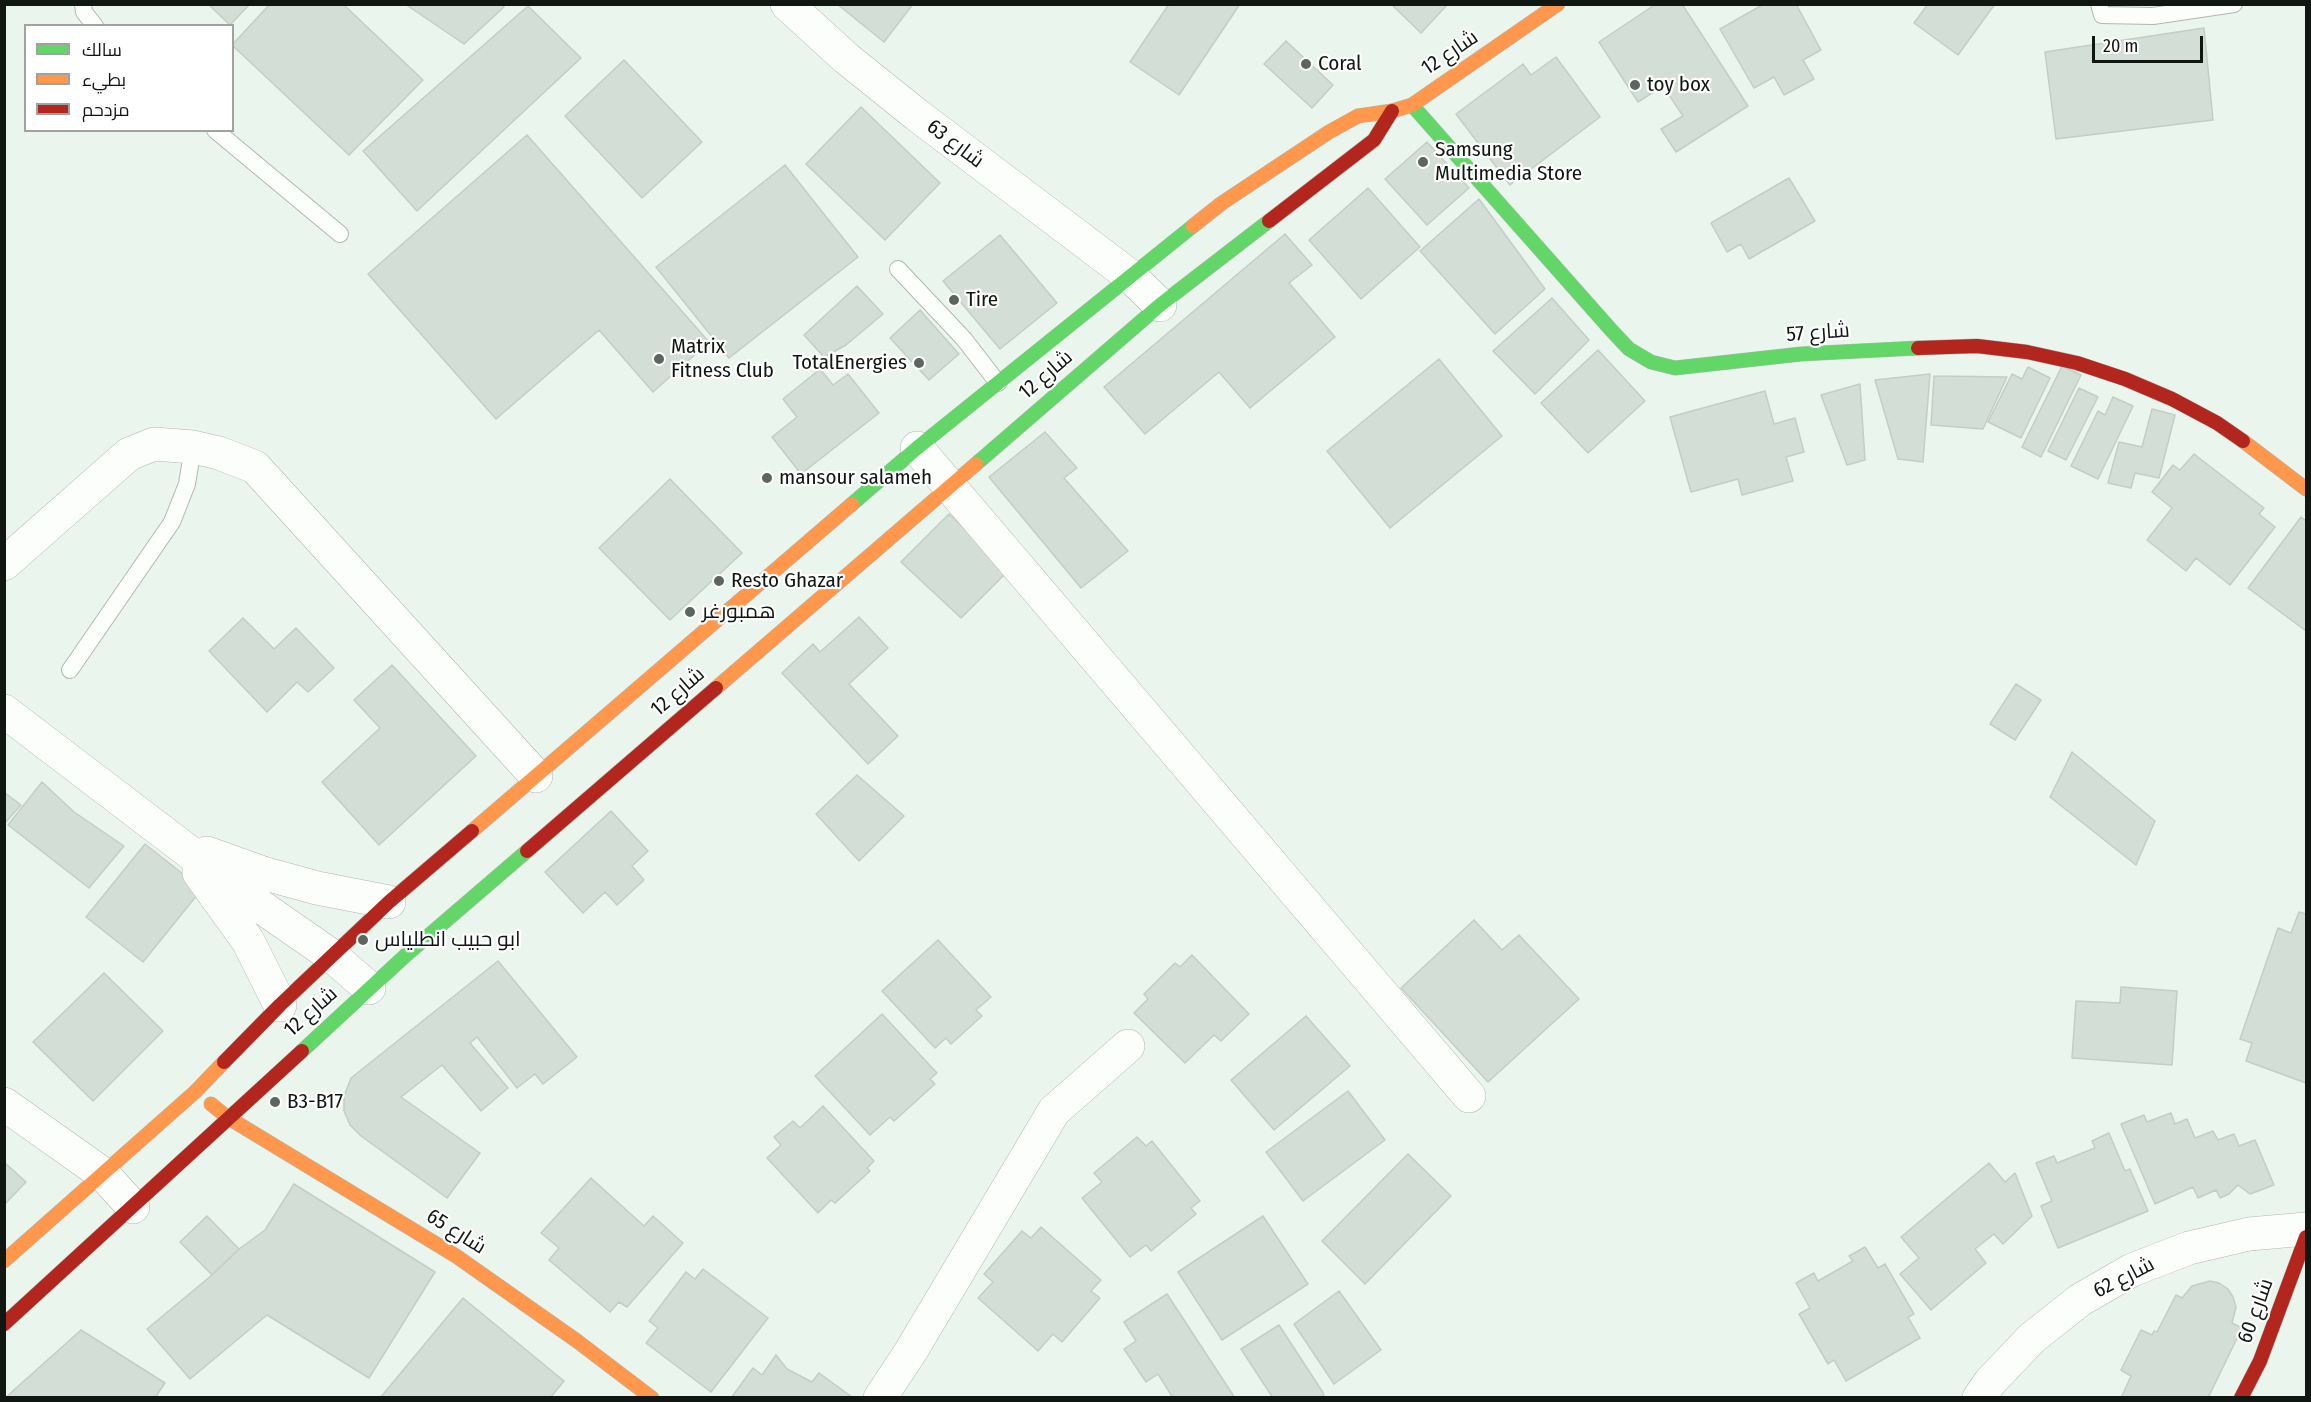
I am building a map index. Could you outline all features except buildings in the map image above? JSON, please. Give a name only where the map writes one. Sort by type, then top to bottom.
[{"type":"street","name":"شارع 63","points":[[787,4],[846,57],[917,115],[1130,276],[1160,305]]},
{"type":"street","name":"شارع 12","points":[[4,1261],[195,1092],[280,1005],[389,902],[917,448],[1222,203],[1329,132],[1358,116],[1392,111],[1412,105],[1558,4]]},
{"type":"street","name":"شارع 57","points":[[1412,105],[1623,343],[1651,362],[1675,368],[1801,354],[1949,346],[1977,346],[2027,352],[2077,363],[2125,379],[2172,399],[2217,423],[2304,483]]},
{"type":"street","name":"شارع 12","points":[[4,1324],[369,988],[1160,305],[1374,140],[1392,111]]},
{"type":"street","points":[[4,564],[129,454],[154,444],[194,447],[219,453],[255,467],[536,776]]},
{"type":"street","points":[[917,448],[1469,1096]]},
{"type":"street","points":[[4,711],[260,906],[332,956],[369,988]]},
{"type":"street","points":[[180,843],[266,874],[317,888],[389,902]]},
{"type":"street","points":[[180,843],[206,884],[248,941],[280,1005]]},
{"type":"street","points":[[880,1398],[928,1323],[1054,1111],[1128,1046]]},
{"type":"street","name":"شارع 65","points":[[195,1092],[228,1117],[456,1256],[577,1341],[652,1398]]},
{"type":"street","points":[[4,1104],[103,1174],[133,1207]]},
{"type":"street","name":"شارع 62","points":[[1979,1398],[1990,1382],[2032,1338],[2080,1300],[2132,1270],[2189,1248],[2249,1234],[2307,1229]]},
{"type":"street","name":"شارع 60","points":[[2241,1398],[2260,1361],[2307,1237]]},
{"type":"lane","points":[[83,4],[84,12],[93,24]]},
{"type":"lane","points":[[2099,4],[2102,15],[2154,16],[2234,4]]},
{"type":"lane","points":[[218,132],[340,234]]},
{"type":"lane","points":[[898,269],[964,339],[998,383]]},
{"type":"lane","points":[[70,670],[172,522],[187,484],[194,447]]},
{"type":"traffic: fast","points":[[1412,105],[1612,331],[1629,349],[1651,362],[1675,368],[1801,354],[1918,348]]},
{"type":"traffic: fast","points":[[976,464],[1160,305],[1269,221]]},
{"type":"traffic: fast","points":[[852,504],[917,448],[1193,226]]},
{"type":"traffic: fast","points":[[302,1051],[406,955],[527,851]]},
{"type":"traffic: slow","points":[[1193,226],[1222,203],[1329,132],[1358,116],[1392,111],[1412,105],[1558,4]]},
{"type":"traffic: slow","points":[[2243,441],[2306,489]]},
{"type":"traffic: slow","points":[[716,688],[976,464]]},
{"type":"traffic: slow","points":[[472,831],[852,504]]},
{"type":"traffic: slow","points":[[4,1261],[195,1092],[224,1062]]},
{"type":"traffic: slow","points":[[211,1104],[227,1117],[456,1256],[577,1341],[652,1398]]},
{"type":"traffic: jam","points":[[1269,221],[1374,140],[1392,111]]},
{"type":"traffic: jam","points":[[1918,348],[1977,346],[2027,352],[2077,363],[2125,379],[2172,399],[2217,423],[2243,441]]},
{"type":"traffic: jam","points":[[527,851],[716,688]]},
{"type":"traffic: jam","points":[[224,1062],[280,1005],[389,902],[472,831]]},
{"type":"traffic: jam","points":[[4,1324],[302,1051]]},
{"type":"traffic: jam","points":[[2241,1398],[2260,1361],[2306,1237]]},
{"type":"place","name":"Coral","points":[[1306,64]]},
{"type":"place","name":"toy box","points":[[1635,85]]},
{"type":"place","name":"Samsung Multimedia Store","points":[[1423,162]]},
{"type":"place","name":"Tire","points":[[954,300]]},
{"type":"place","name":"Matrix Fitness Club","points":[[659,359]]},
{"type":"place","name":"TotalEnergies","points":[[919,363]]},
{"type":"place","name":"mansour salameh","points":[[767,478]]},
{"type":"place","name":"Resto Ghazar","points":[[719,581]]},
{"type":"place","name":"همبورغر","points":[[690,612]]},
{"type":"place","name":"ابو حبيب انطلياس","points":[[363,940]]},
{"type":"place","name":"B3-B17","points":[[275,1102]]}]
